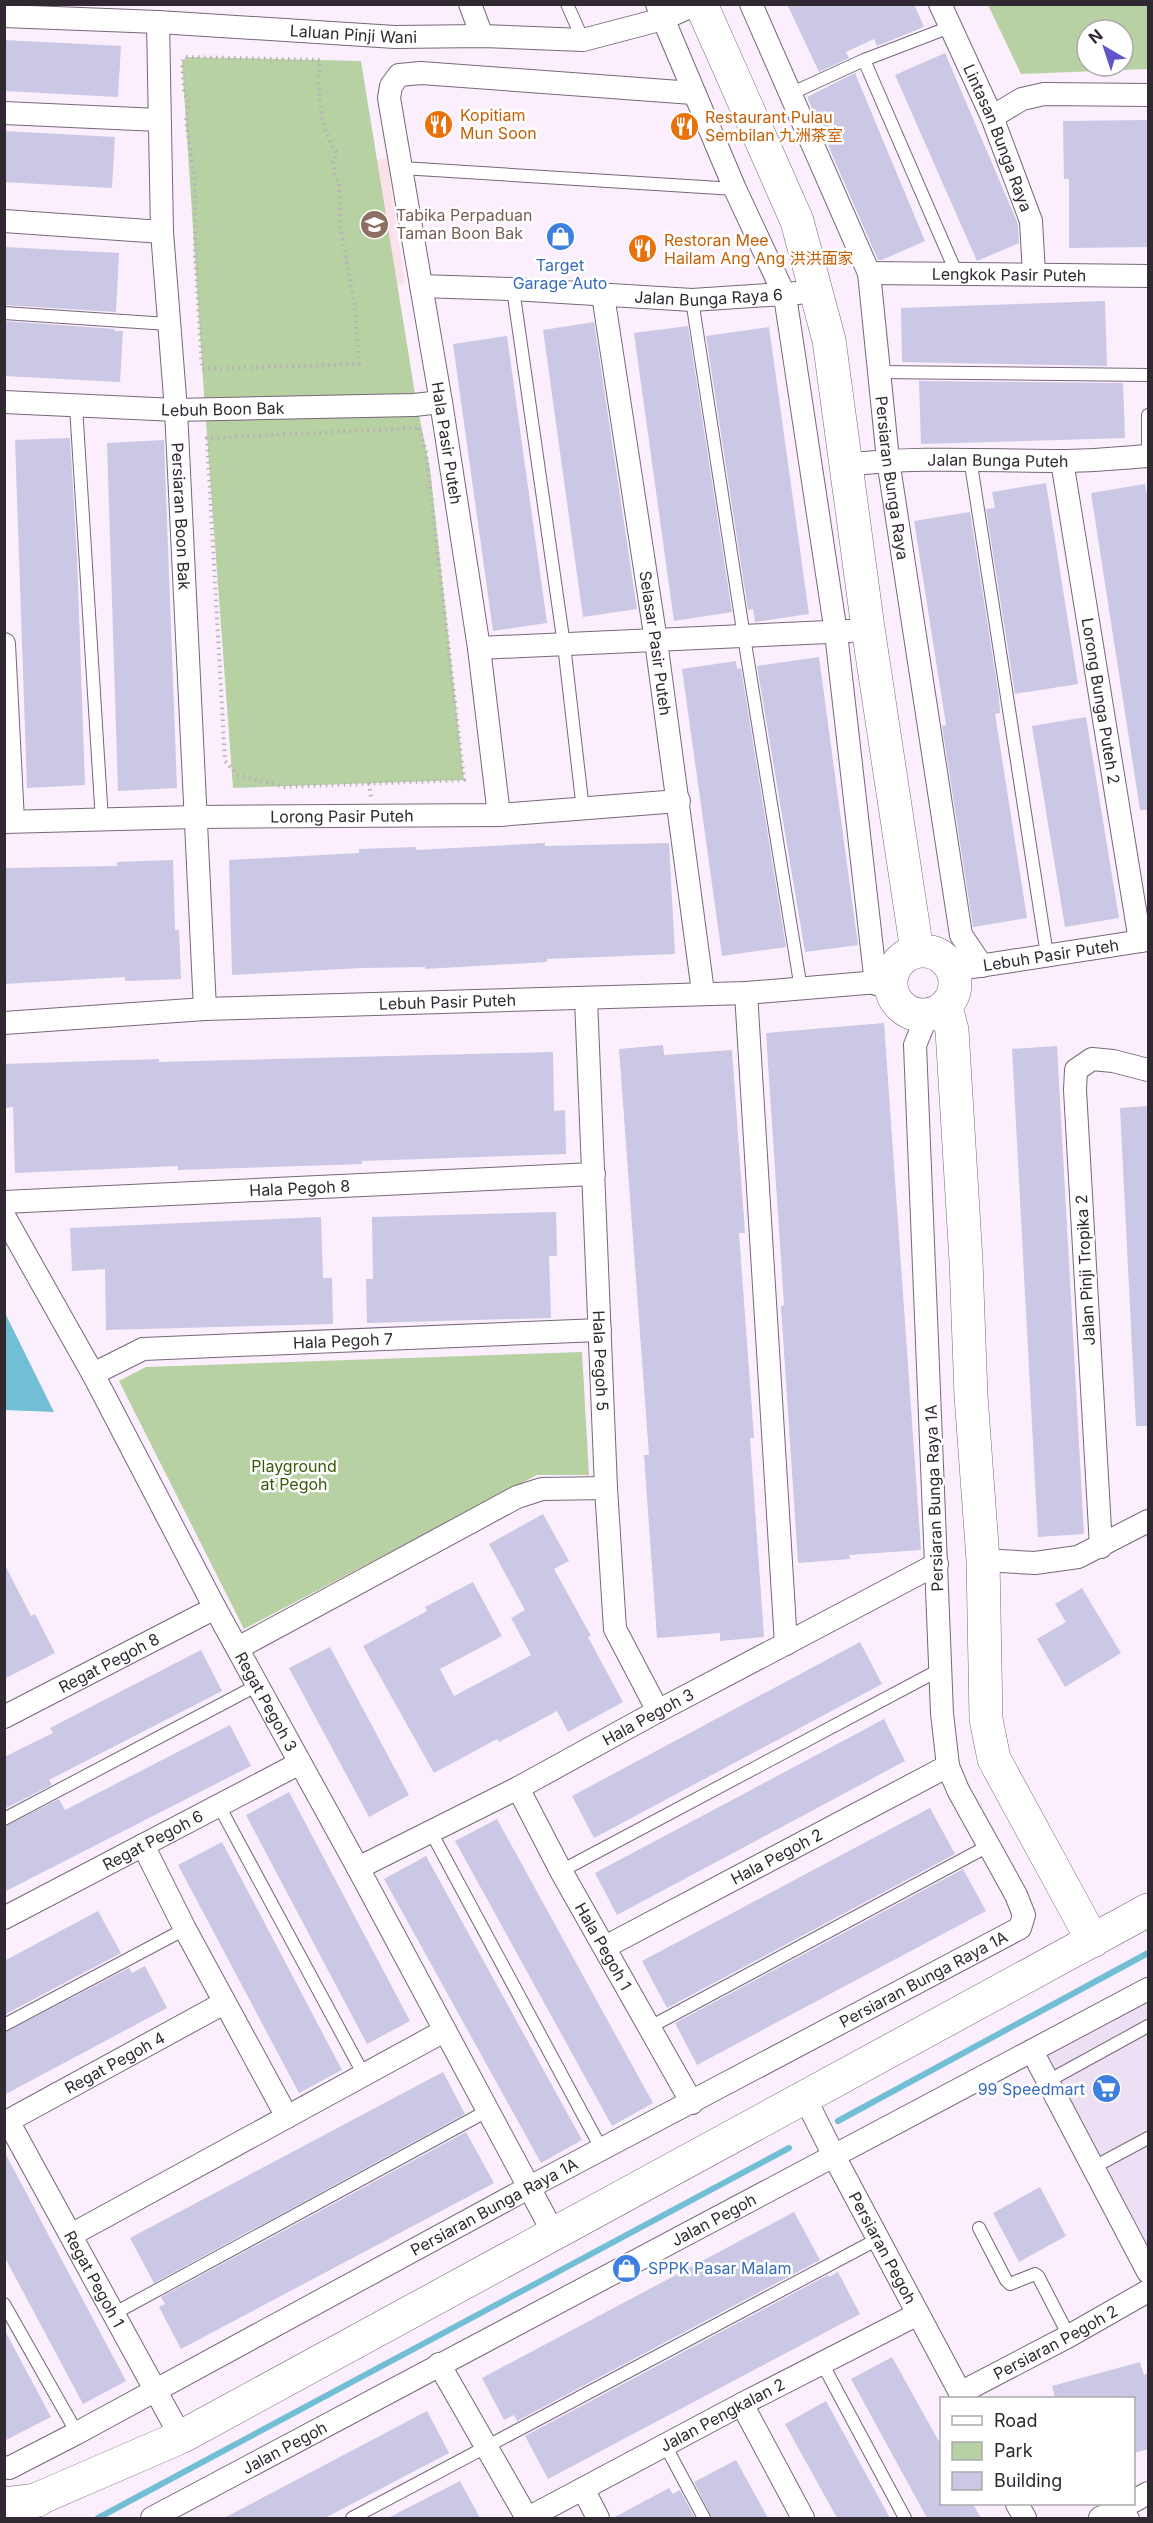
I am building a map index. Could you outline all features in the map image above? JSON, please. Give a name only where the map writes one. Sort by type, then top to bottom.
[{"type":"street","points":[[470,4],[482,36]]},
{"type":"street","name":"Laluan Pinji Wani","points":[[4,16],[158,22],[395,37],[482,36],[583,40],[660,12],[696,4]]},
{"type":"street","points":[[701,4],[797,221],[829,340],[868,628],[917,951]]},
{"type":"street","name":"Persiaran Bunga Raya","points":[[751,4],[869,273],[888,460],[968,968]]},
{"type":"street","name":"Lintasan Bunga Raya","points":[[940,4],[992,117],[1031,221],[1034,274]]},
{"type":"street","points":[[660,12],[735,189],[785,296],[836,633],[883,982],[900,1008],[929,1023],[952,1030],[966,1261],[971,1396],[983,1560],[986,1719],[994,1759],[1093,1941]]},
{"type":"street","name":"Persiaran Boon Bak","points":[[158,22],[162,232],[176,410],[205,1010]]},
{"type":"street","name":"Hala Pasir Puteh","points":[[395,37],[399,75],[391,86],[390,98],[480,648],[499,815]]},
{"type":"street","points":[[399,75],[421,74],[693,93]]},
{"type":"street","points":[[992,117],[1022,99],[1044,94],[1149,95]]},
{"type":"street","points":[[4,113],[159,120]]},
{"type":"street","points":[[4,221],[162,232]]},
{"type":"street","name":"Lengkok Pasir Puteh","points":[[869,273],[956,272],[1149,276]]},
{"type":"street","name":"Jalan Bunga Raya 6","points":[[421,286],[693,300],[785,296],[817,290]]},
{"type":"street","name":"Selasar Pasir Puteh","points":[[603,295],[657,641],[703,992]]},
{"type":"street","name":"Lebuh Boon Bak","points":[[4,402],[176,410],[414,405],[441,402]]},
{"type":"street","name":"Jalan Bunga Puteh","points":[[846,465],[888,460],[970,458],[1062,461],[1149,455]]},
{"type":"street","name":"Lorong Bunga Puteh 2","points":[[1062,461],[1144,940]]},
{"type":"street","points":[[480,648],[836,633],[868,628]]},
{"type":"street","points":[[4,644],[9,822]]},
{"type":"street","name":"Lorong Pasir Puteh","points":[[9,822],[196,817],[499,815],[679,801]]},
{"type":"street","name":"Lebuh Pasir Puteh","points":[[968,968],[1144,940]]},
{"type":"street","points":[[883,982],[904,957],[917,951],[938,954],[947,961],[968,968],[956,983],[953,996],[929,1023]]},
{"type":"street","name":"Lebuh Pasir Puteh","points":[[4,1023],[205,1010],[586,999],[703,992],[746,993],[883,982]]},
{"type":"street","points":[[746,993],[786,1644]]},
{"type":"street","name":"Hala Pegoh 5","points":[[586,999],[606,1488],[615,1629],[658,1711]]},
{"type":"street","name":"Persiaran Bunga Raya 1A","points":[[4,2467],[9,2468],[77,2433],[528,2188],[1020,1928],[1024,1915],[990,1845],[958,1790],[948,1766],[940,1669],[937,1564],[929,1023]]},
{"type":"street","name":"Jalan Pinji Tropika 2","points":[[1101,1547],[1075,1101],[1076,1070],[1092,1059],[1113,1061],[1149,1070]]},
{"type":"street","name":"Hala Pegoh 8","points":[[4,1202],[594,1174]]},
{"type":"street","name":"Regat Pegoh 3","points":[[4,1216],[93,1374],[215,1608],[358,1868],[554,2234]]},
{"type":"street","name":"Hala Pegoh 7","points":[[93,1374],[142,1349],[600,1330]]},
{"type":"street","points":[[238,1648],[517,1497],[543,1489],[606,1488]]},
{"type":"street","points":[[983,1560],[1035,1563],[1078,1557],[1149,1521]]},
{"type":"street","name":"Hala Pegoh 3","points":[[358,1868],[518,1788],[658,1711],[937,1564]]},
{"type":"street","name":"Regat Pegoh 8","points":[[4,1717],[215,1608]]},
{"type":"street","name":"Regat Pegoh 6","points":[[4,1918],[300,1763]]},
{"type":"street","name":"Hala Pegoh 2","points":[[605,1947],[948,1766]]},
{"type":"street","name":"Hala Pegoh 1","points":[[518,1788],[561,1871],[692,2103]]},
{"type":"street","points":[[143,1845],[184,1929],[287,2117]]},
{"type":"street","points":[[1069,1895],[1087,1908],[1140,1915]]},
{"type":"street","points":[[1042,1968],[1062,1938],[1067,1921],[1069,1895]]},
{"type":"street","points":[[4,2513],[43,2513],[166,2457],[181,2437],[1140,1915]]},
{"type":"street","name":"Jalan Pegoh","points":[[152,2518],[439,2364],[835,2158],[1149,1989]]},
{"type":"street","name":"Regat Pegoh 4","points":[[6,2122],[224,2003]]},
{"type":"street","points":[[71,2235],[444,2031]]},
{"type":"street","points":[[1032,2051],[1146,2258]]},
{"type":"street","name":"Persiaran Pegoh","points":[[804,2096],[962,2396]]},
{"type":"street","name":"Regat Pegoh 1","points":[[6,2122],[115,2313],[181,2437]]},
{"type":"street","name":"Persiaran Pegoh 2","points":[[962,2396],[1149,2290]]},
{"type":"street","name":"Jalan Pengkalan 2","points":[[527,2518],[918,2314]]},
{"type":"street","points":[[439,2364],[527,2518]]},
{"type":"street","points":[[742,2404],[803,2518]]},
{"type":"street","points":[[583,2489],[598,2518]]},
{"type":"street","points":[[1135,2503],[1149,2493]]},
{"type":"street","points":[[4,2504],[43,2513]]},
{"type":"street","points":[[1100,2518],[1130,2507]]},
{"type":"lane","points":[[567,4],[583,40]]},
{"type":"lane","points":[[790,94],[864,60],[950,27]]},
{"type":"lane","points":[[864,60],[956,272]]},
{"type":"lane","points":[[402,168],[735,189]]},
{"type":"lane","points":[[513,289],[564,645],[583,810]]},
{"type":"lane","points":[[693,300],[744,637],[801,989]]},
{"type":"lane","points":[[4,313],[168,324]]},
{"type":"lane","points":[[879,372],[1149,375]]},
{"type":"lane","points":[[76,406],[102,821]]},
{"type":"lane","points":[[1149,415],[1149,455]]},
{"type":"lane","points":[[970,458],[1047,955]]},
{"type":"lane","points":[[561,1871],[940,1669]]},
{"type":"lane","points":[[4,1819],[258,1685]]},
{"type":"lane","points":[[218,1804],[364,2075]]},
{"type":"lane","points":[[431,1832],[602,2150]]},
{"type":"lane","points":[[650,2027],[990,1845]]},
{"type":"lane","points":[[4,2025],[184,1929]]},
{"type":"lane","points":[[1048,2081],[1149,2026]]},
{"type":"lane","points":[[115,2313],[487,2111]]},
{"type":"lane","points":[[1094,2167],[1149,2138]]},
{"type":"lane","points":[[979,2228],[1010,2284],[1035,2274],[1038,2276],[1069,2336]]},
{"type":"lane","points":[[352,2518],[878,2239]]},
{"type":"lane","points":[[4,2304],[77,2433]]},
{"type":"lane","points":[[822,2363],[905,2518]]},
{"type":"lane","points":[[665,2445],[704,2518]]},
{"type":"path","points":[[186,57],[320,60],[319,86],[326,133],[337,153],[333,163],[335,177],[339,184],[341,232],[356,306],[359,364],[202,369],[195,257],[195,181],[186,120],[189,104],[184,91],[183,62],[186,57]]},
{"type":"path","points":[[419,428],[429,472],[464,780],[284,787],[238,775],[225,761],[207,438],[419,428]]},
{"type":"shaded area","name":"Tabika Perpaduan Taman Boon Bak","points":[[387,158],[405,284],[362,290],[345,165]]},
{"type":"shaded area","points":[[1148,2003],[1148,2255],[1047,2057]]},
{"type":"green space","points":[[988,5],[1148,5],[1148,69],[1135,70],[1135,18],[1075,18],[1075,72],[1021,74]]},
{"type":"green space","points":[[186,57],[361,61],[416,400],[430,469],[464,780],[233,788],[182,62]]},
{"type":"green space","name":"Playground at Pegoh","points":[[582,1352],[589,1475],[537,1475],[244,1629],[119,1381],[146,1367]]},
{"type":"water","points":[[5,1313],[54,1412],[5,1410]]},
{"type":"building","points":[[787,4],[914,4],[924,27],[877,46],[874,39],[846,52],[849,58],[819,72]]},
{"type":"building","points":[[4,40],[121,46],[118,97],[4,91]]},
{"type":"building","points":[[945,53],[1018,224],[1019,243],[977,261],[895,75]]},
{"type":"building","points":[[855,73],[925,241],[882,260],[878,260],[807,97]]},
{"type":"building","points":[[1149,120],[1149,247],[1069,248],[1069,179],[1064,179],[1063,121]]},
{"type":"building","points":[[4,131],[115,137],[112,188],[4,182]]},
{"type":"building","points":[[4,247],[119,253],[116,312],[4,305]]},
{"type":"building","points":[[1105,301],[1107,366],[902,362],[901,308]]},
{"type":"building","points":[[4,321],[123,331],[120,382],[4,376]]},
{"type":"building","points":[[594,322],[637,609],[583,617],[543,330]]},
{"type":"building","points":[[688,326],[732,612],[674,621],[634,333]]},
{"type":"building","points":[[769,327],[809,614],[755,622],[753,609],[748,610],[706,336]]},
{"type":"building","points":[[507,336],[547,623],[493,631],[453,344]]},
{"type":"building","points":[[919,381],[1123,383],[1125,438],[921,444]]},
{"type":"building","points":[[70,438],[77,557],[85,785],[27,788],[15,440]]},
{"type":"building","points":[[164,440],[177,788],[118,791],[107,443]]},
{"type":"building","points":[[1046,483],[1078,684],[1015,694],[986,509],[995,508],[992,492]]},
{"type":"building","points":[[1145,484],[1149,506],[1149,810],[1140,810],[1091,493]]},
{"type":"building","points":[[970,512],[999,697],[1000,713],[995,714],[1027,918],[973,927],[942,726],[946,725],[914,521]]},
{"type":"building","points":[[819,657],[858,945],[805,952],[757,666]]},
{"type":"building","points":[[736,661],[737,669],[741,668],[786,947],[722,956],[682,669]]},
{"type":"building","points":[[1086,717],[1119,918],[1065,927],[1032,726]]},
{"type":"building","points":[[545,843],[545,846],[669,843],[675,954],[547,959],[547,962],[425,969],[425,967],[362,968],[232,975],[229,860],[359,853],[359,849],[416,847],[416,850]]},
{"type":"building","points":[[173,860],[175,930],[179,930],[181,979],[125,981],[125,977],[4,984],[4,868],[117,866],[117,862]]},
{"type":"building","points":[[884,1023],[921,1550],[849,1555],[850,1559],[798,1563],[766,1033]]},
{"type":"building","points":[[663,1045],[664,1055],[732,1050],[745,1233],[739,1233],[754,1438],[750,1438],[764,1637],[720,1641],[720,1633],[657,1638],[644,1455],[649,1455],[619,1049]]},
{"type":"building","points":[[1057,1046],[1084,1534],[1038,1537],[1012,1049]]},
{"type":"building","points":[[553,1052],[554,1111],[565,1110],[566,1154],[362,1161],[362,1164],[178,1170],[178,1166],[15,1173],[13,1107],[4,1108],[4,1064]]},
{"type":"building","points":[[1149,1106],[1149,1426],[1136,1426],[1120,1108]]},
{"type":"building","points":[[556,1212],[557,1256],[549,1256],[551,1318],[367,1323],[366,1279],[373,1279],[372,1217]]},
{"type":"building","points":[[321,1217],[323,1278],[332,1278],[333,1324],[106,1330],[105,1269],[72,1271],[70,1228]]},
{"type":"building","points":[[543,1514],[569,1561],[554,1569],[591,1636],[588,1637],[623,1702],[568,1732],[557,1711],[499,1742],[497,1739],[434,1773],[363,1646],[427,1611],[425,1607],[473,1582],[502,1636],[440,1669],[454,1696],[531,1655],[511,1618],[525,1610],[489,1544]]},
{"type":"building","points":[[4,1563],[31,1616],[35,1614],[55,1653],[4,1679]]},
{"type":"building","points":[[1082,1588],[1121,1653],[1065,1687],[1037,1639],[1066,1622],[1055,1604]]},
{"type":"building","points":[[860,1642],[882,1684],[594,1838],[572,1796]]},
{"type":"building","points":[[330,1647],[409,1795],[369,1817],[289,1668]]},
{"type":"building","points":[[201,1650],[222,1691],[49,1780],[52,1785],[4,1809],[4,1757],[53,1733],[50,1728]]},
{"type":"building","points":[[884,1719],[905,1761],[617,1915],[595,1873]]},
{"type":"building","points":[[230,1725],[251,1766],[4,1892],[4,1827],[59,1799],[65,1810]]},
{"type":"building","points":[[289,1792],[410,2021],[367,2044],[246,1815]]},
{"type":"building","points":[[930,1808],[955,1854],[667,2008],[642,1961]]},
{"type":"building","points":[[497,1819],[653,2103],[612,2126],[455,1841]]},
{"type":"building","points":[[222,1842],[342,2070],[299,2093],[178,1865]]},
{"type":"building","points":[[426,1856],[582,2140],[541,2163],[384,1879]]},
{"type":"building","points":[[963,1869],[986,1911],[697,2065],[675,2023]]},
{"type":"building","points":[[98,1911],[121,1953],[4,2015],[4,1961]]},
{"type":"building","points":[[145,1966],[167,2008],[4,2095],[4,2033],[129,1968],[132,1973]]},
{"type":"building","points":[[443,2072],[465,2114],[154,2283],[130,2238]]},
{"type":"building","points":[[466,2132],[494,2183],[181,2349],[159,2307],[165,2304],[161,2297]]},
{"type":"building","points":[[4,2151],[126,2381],[83,2404],[4,2256]]},
{"type":"building","points":[[1040,2187],[1066,2236],[1019,2262],[993,2213]]},
{"type":"building","points":[[794,2212],[820,2260],[517,2421],[514,2415],[504,2420],[482,2378]]},
{"type":"building","points":[[838,2272],[860,2314],[548,2479],[525,2436],[828,2275],[829,2277]]},
{"type":"building","points":[[4,2329],[51,2417],[4,2441]]},
{"type":"building","points":[[892,2357],[940,2443],[940,2505],[974,2505],[981,2518],[927,2518],[851,2379]]},
{"type":"building","points":[[1140,2362],[1144,2375],[1149,2373],[1149,2449],[1135,2453],[1135,2397],[1055,2397],[1052,2386]]},
{"type":"building","points":[[826,2401],[890,2518],[837,2518],[785,2424]]},
{"type":"building","points":[[427,2411],[449,2453],[325,2518],[224,2518]]},
{"type":"building","points":[[736,2460],[768,2518],[712,2518],[694,2482]]},
{"type":"building","points":[[460,2481],[480,2518],[388,2518]]},
{"type":"building","points":[[669,2488],[673,2494],[680,2490],[695,2518],[613,2518]]},
{"type":"waterway","points":[[838,2121],[1148,1953]]},
{"type":"waterway","points":[[98,2518],[789,2148]]},
{"type":"place","name":"Kopitiam Mun Soon","points":[[439,124]]},
{"type":"place","name":"Restaurant Pulau Sembilan 九洲茶室","points":[[684,126]]},
{"type":"place","name":"Tabika Perpaduan Taman Boon Bak","points":[[375,224]]},
{"type":"place","name":"Target Garage Auto","points":[[560,237]]},
{"type":"place","name":"Restoran Mee Hailam Ang Ang 洪洪面家","points":[[643,249]]},
{"type":"place","name":"99 Speedmart","points":[[1106,2089]]},
{"type":"place","name":"SPPK Pasar Malam","points":[[627,2268]]}]
